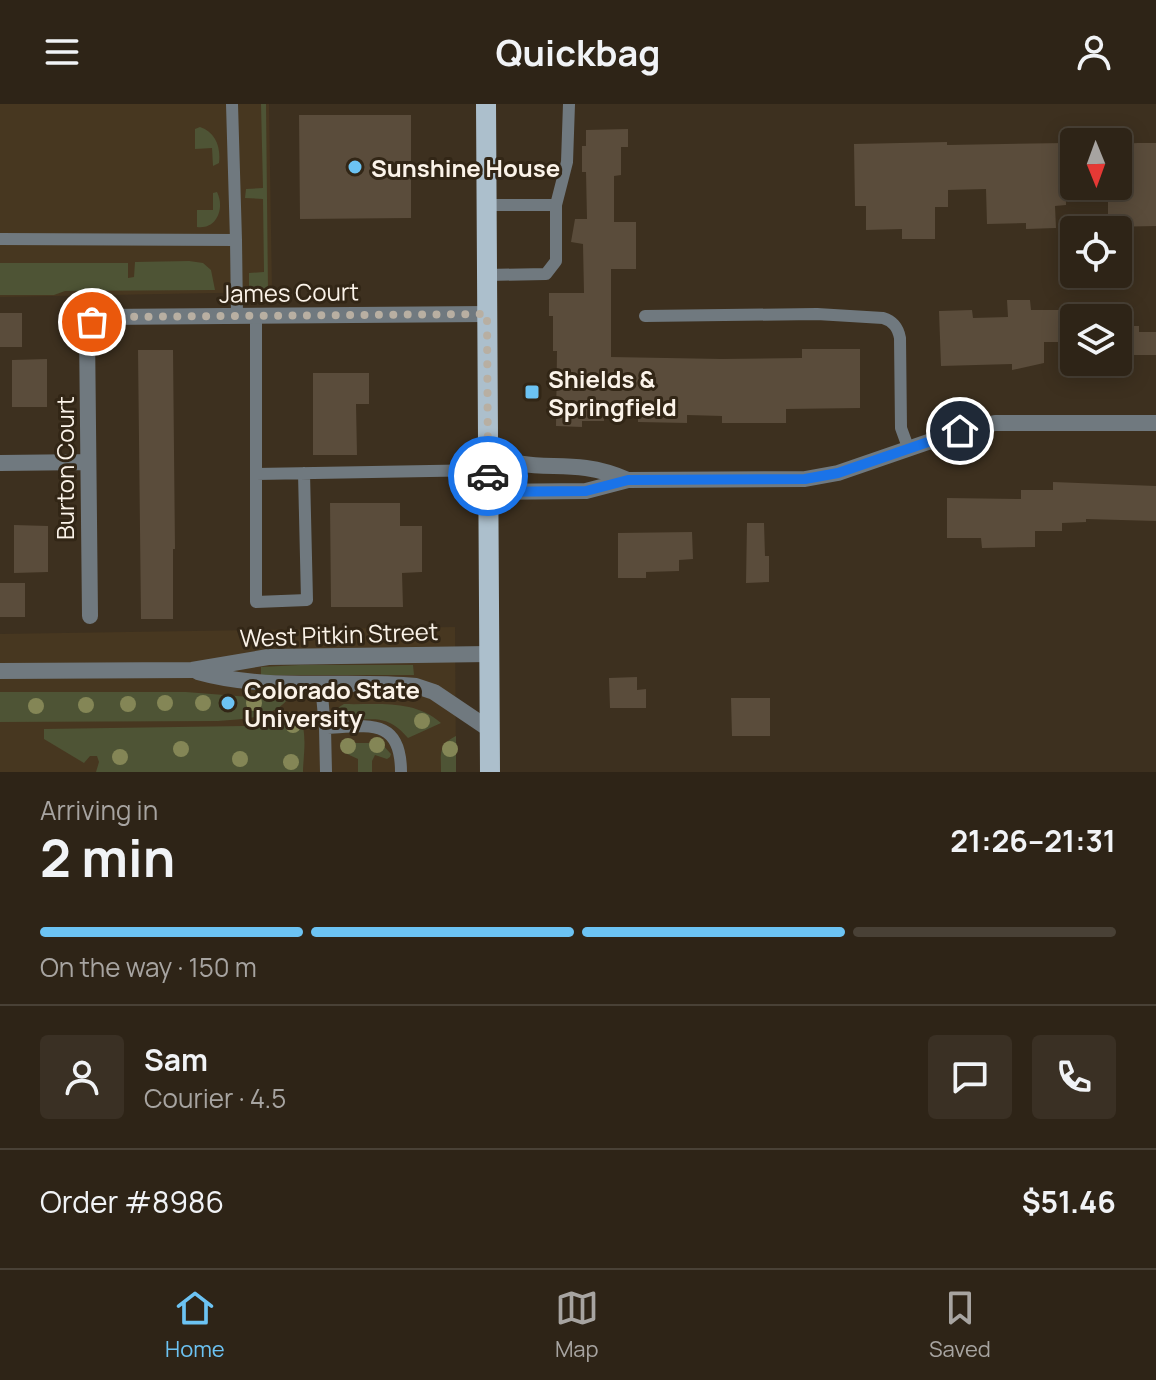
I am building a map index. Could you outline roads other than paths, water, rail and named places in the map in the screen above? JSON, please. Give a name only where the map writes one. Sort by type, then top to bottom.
[{"type":"main road","points":[[486,104],[490,772]]},
{"type":"street","name":"James Court","points":[[92,322],[103,317],[487,314]]},
{"type":"street","name":"Burton Court","points":[[90,616],[87,330],[92,322]]},
{"type":"street","points":[[488,492],[586,491],[628,480],[805,479],[838,473],[960,431],[995,423],[1156,423]]},
{"type":"street","points":[[488,460],[529,466],[584,467],[628,480]]},
{"type":"street","points":[[0,463],[88,462]]},
{"type":"street","name":"West Pitkin Street","points":[[0,671],[192,670],[268,657],[489,654]]},
{"type":"street","name":"West Pitkin Street","points":[[192,670],[228,680],[416,686],[448,700],[489,729]]},
{"type":"lane","points":[[232,104],[237,316]]},
{"type":"lane","points":[[487,275],[546,274],[556,261],[556,205],[567,162],[569,104]]},
{"type":"lane","points":[[487,205],[556,205]]},
{"type":"lane","points":[[0,239],[236,240]]},
{"type":"lane","points":[[645,316],[817,314],[890,320],[899,331],[901,428],[909,450]]},
{"type":"lane","points":[[256,316],[256,602],[307,600],[304,473]]},
{"type":"lane","points":[[256,474],[488,460]]},
{"type":"lane","points":[[321,684],[326,772]]},
{"type":"lane","points":[[325,728],[378,728],[393,736],[401,751],[401,772]]},
{"type":"place","name":"Sunshine House","points":[[355,167]]},
{"type":"place","name":"Shields & Springfield","points":[[532,392]]},
{"type":"place","name":"Colorado State University","points":[[228,703]]}]
